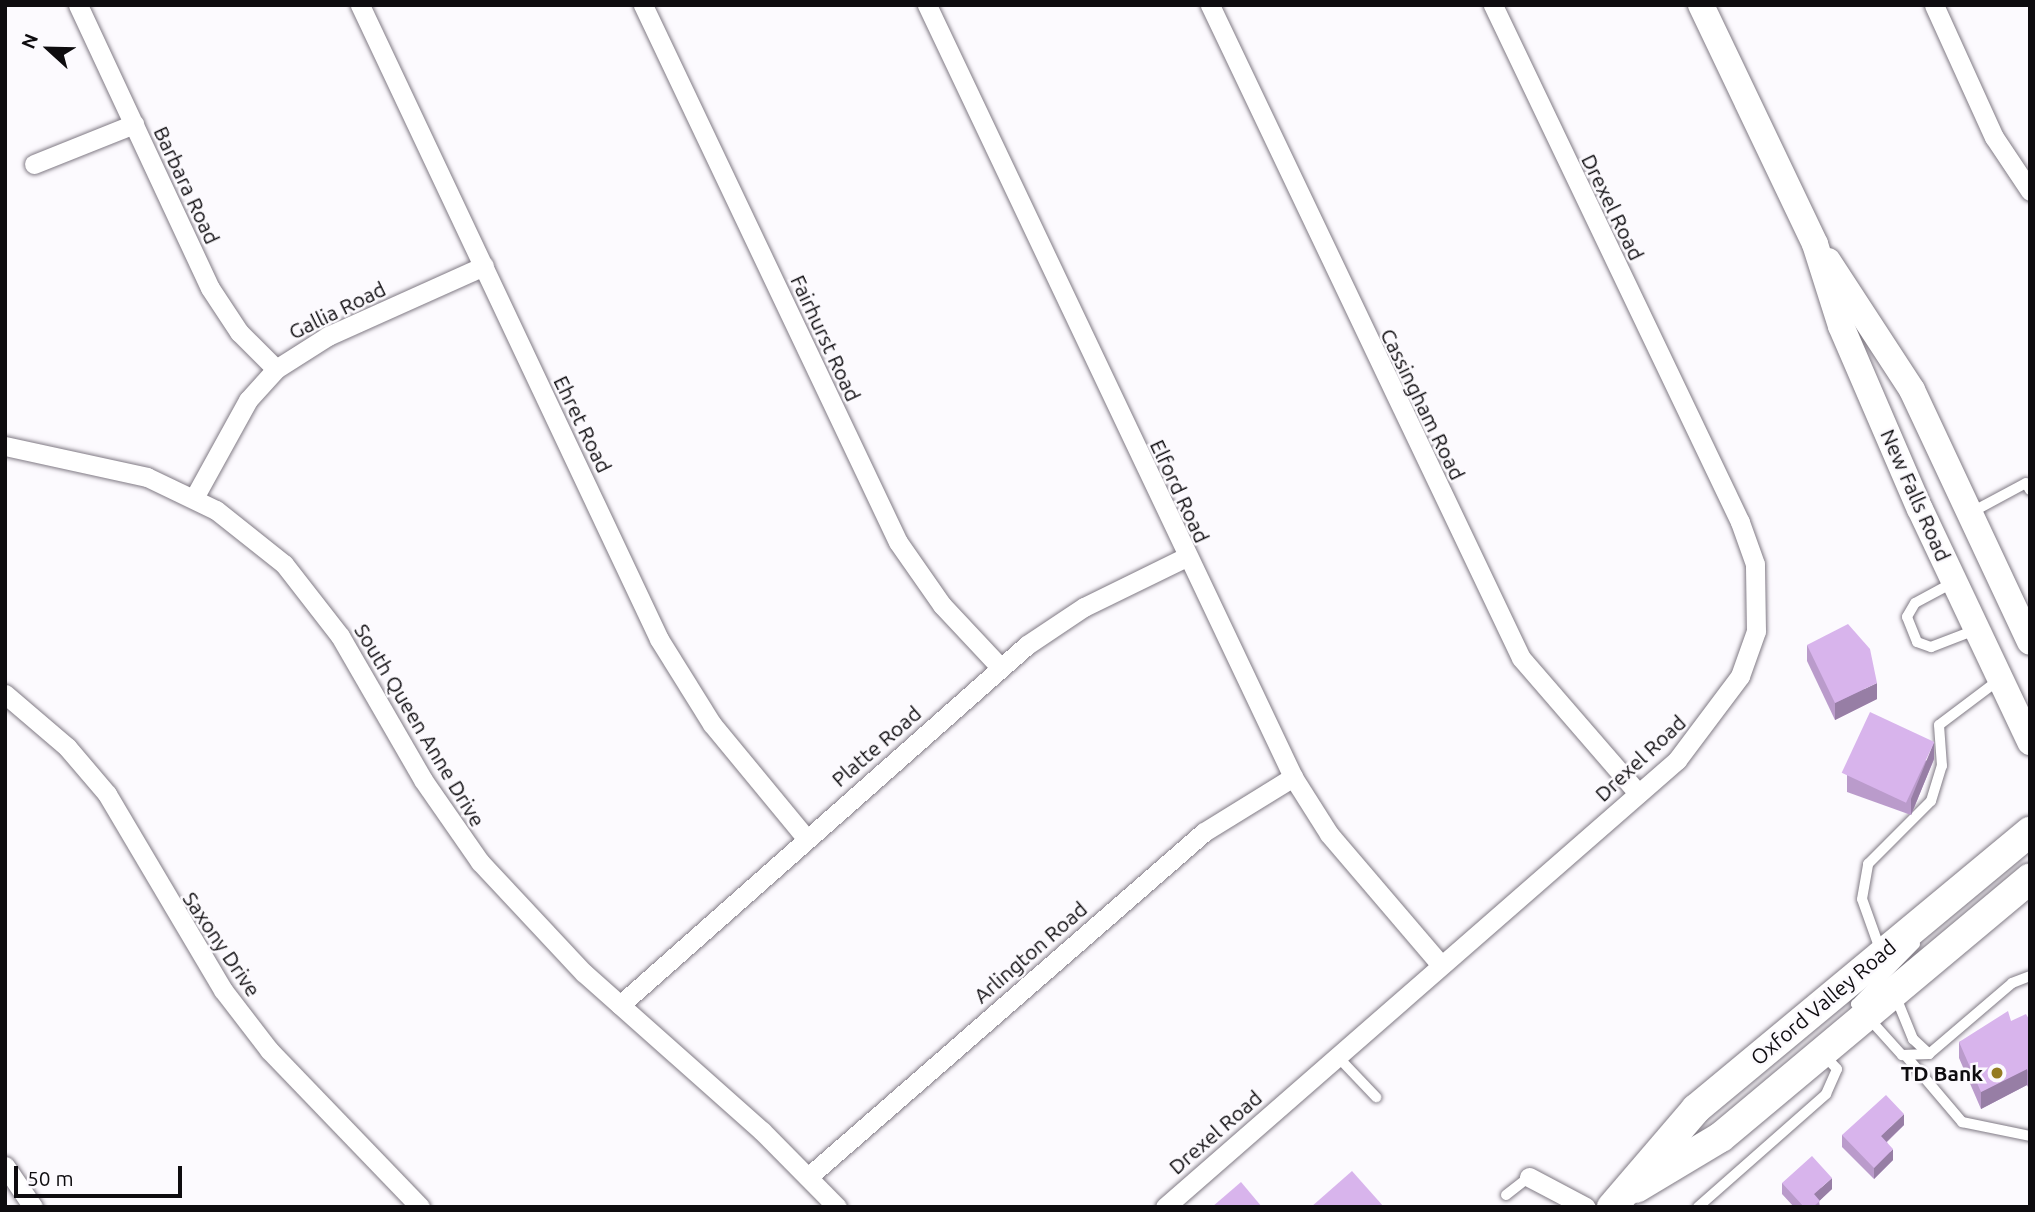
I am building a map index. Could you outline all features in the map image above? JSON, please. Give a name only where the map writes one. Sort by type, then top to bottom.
[{"type":"main road","name":"New Falls Road","points":[[1702,5],[1815,244],[1841,326],[1955,582],[2030,741]]},
{"type":"main road","name":"New Falls Road","points":[[1815,244],[1912,390],[2030,642]]},
{"type":"main road","name":"Oxford Valley Road","points":[[1622,1198],[1696,1109],[2030,832]]},
{"type":"main road","name":"Oxford Valley Road","points":[[1622,1198],[1692,1160],[2030,880]]},
{"type":"street","name":"Barbara Road","points":[[78,5],[210,288],[276,369]]},
{"type":"street","name":"Ehret Road","points":[[360,5],[659,639],[712,724],[806,838]]},
{"type":"street","name":"Fairhurst Road","points":[[643,5],[898,542],[942,605],[1001,668]]},
{"type":"street","name":"Elford Road","points":[[927,5],[1186,557],[1293,777],[1329,834],[1441,965]]},
{"type":"street","name":"Cassingham Road","points":[[1210,5],[1521,658],[1638,793]]},
{"type":"street","name":"Drexel Road","points":[[1165,1207],[1697,740],[1740,676],[1756,631],[1755,564],[1493,5]]},
{"type":"street","points":[[1934,5],[1994,137],[2030,191]]},
{"type":"street","points":[[34,164],[134,124]]},
{"type":"street","name":"Gallia Road","points":[[194,498],[248,400],[276,369],[328,336],[484,267]]},
{"type":"street","name":"South Queen Anne Drive","points":[[5,446],[109,464],[194,498],[248,532],[313,596],[467,846],[528,916],[837,1207]]},
{"type":"street","name":"Platte Road","points":[[620,1005],[1001,668],[1084,607],[1186,557]]},
{"type":"street","name":"Saxony Drive","points":[[5,694],[67,747],[107,794],[196,947],[269,1050],[420,1207]]},
{"type":"street","name":"Arlington Road","points":[[808,1177],[1204,832],[1293,777]]},
{"type":"street","points":[[5,1166],[33,1207]]},
{"type":"street","points":[[1529,1177],[1586,1207]]},
{"type":"lane","points":[[1968,514],[2029,485]]},
{"type":"lane","points":[[1955,582],[1914,603],[1907,617],[1917,642],[1931,647],[1977,629]]},
{"type":"lane","points":[[1881,953],[1862,900],[1868,864],[1931,801],[1942,766],[1939,725],[2000,679]]},
{"type":"lane","points":[[1928,914],[1912,948],[1858,996],[1864,1015],[1906,1056],[1962,1122],[2030,1136]]},
{"type":"lane","points":[[1906,1056],[1929,1054],[2012,983],[2030,976]]},
{"type":"lane","points":[[1894,993],[1913,1039],[1929,1054]]},
{"type":"lane","points":[[1698,1207],[1826,1094],[1838,1069],[1821,1052]]},
{"type":"lane","points":[[1337,1056],[1376,1097]]},
{"type":"lane","points":[[1506,1195],[1529,1177]]},
{"type":"building","points":[[1848,624],[1870,649],[1877,683],[1835,703],[1807,645]]},
{"type":"building","points":[[1870,712],[1934,742],[1906,803],[1842,773]]},
{"type":"building","name":"TD Bank","points":[[2008,1011],[2011,1021],[2026,1014],[2030,1021],[2030,1075],[2027,1069],[1981,1092],[1959,1042]]},
{"type":"building","points":[[1886,1095],[1904,1114],[1881,1136],[1893,1149],[1874,1168],[1842,1135]]},
{"type":"building","points":[[1812,1156],[1832,1178],[1814,1194],[1820,1201],[1813,1207],[1804,1207],[1782,1183]]},
{"type":"building","points":[[1352,1171],[1384,1207],[1311,1207]]},
{"type":"building","points":[[1241,1182],[1262,1207],[1212,1207]]},
{"type":"place","name":"TD Bank","points":[[1997,1073]]}]
